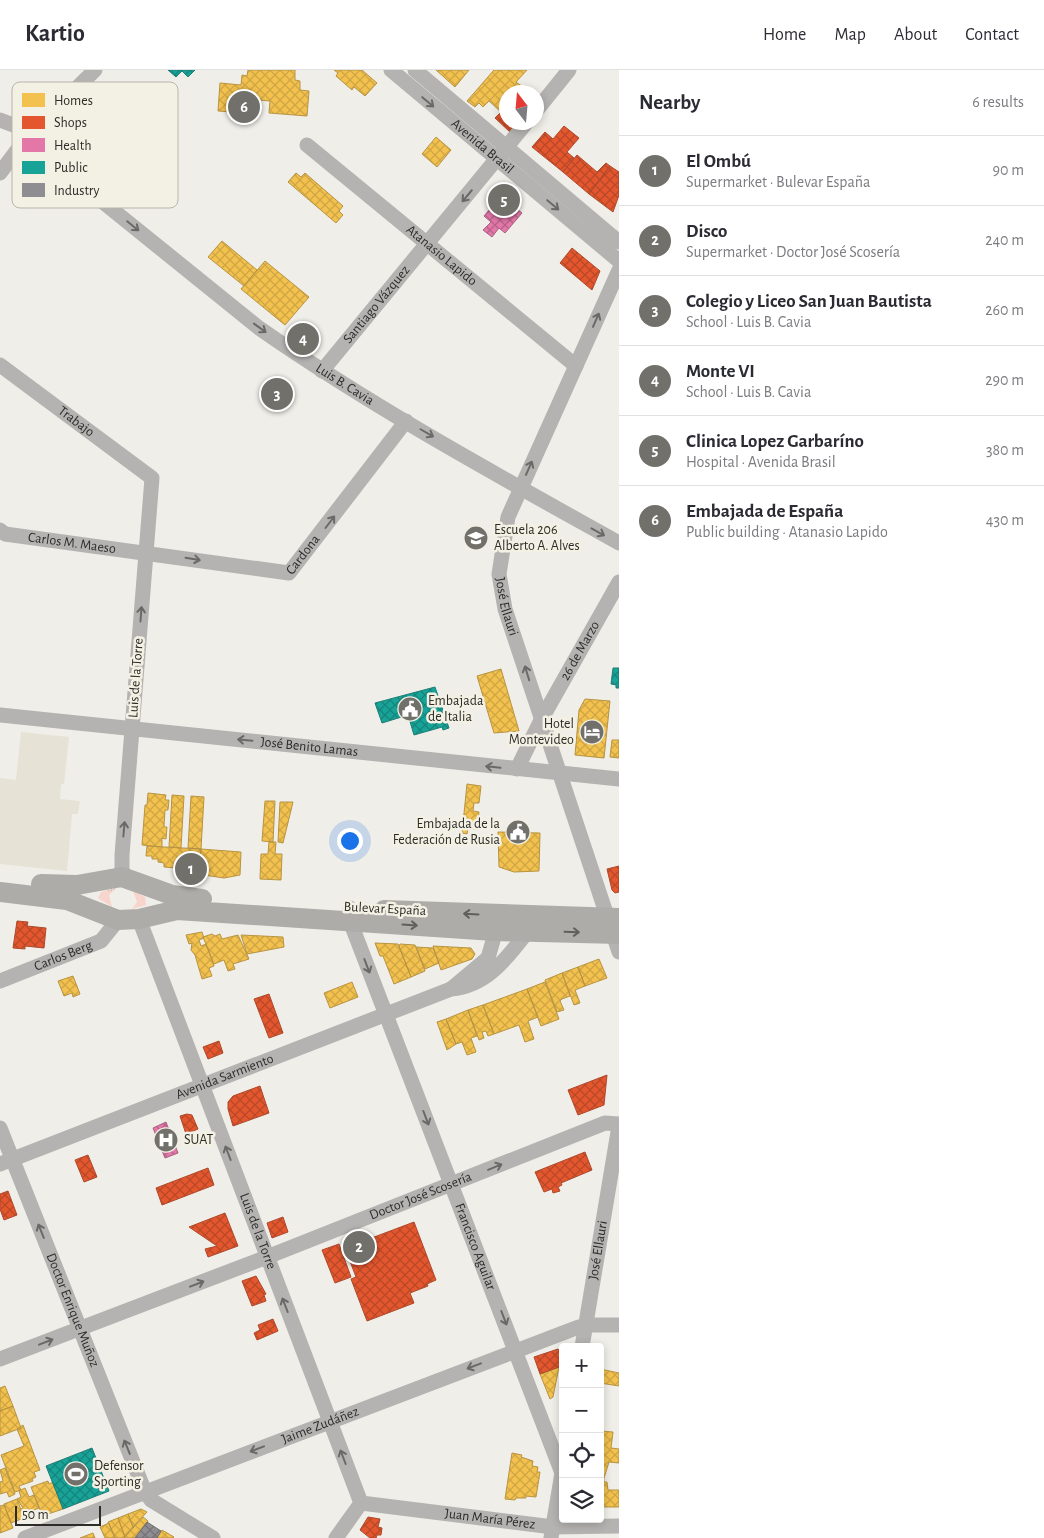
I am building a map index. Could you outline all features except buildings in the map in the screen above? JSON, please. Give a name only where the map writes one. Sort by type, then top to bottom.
[{"type":"main road","points":[[0,880],[69,886],[122,877]]},
{"type":"main road","name":"Bulevar España","points":[[122,877],[172,896],[350,914]]},
{"type":"main road","points":[[92,910],[90,892],[93,883]]},
{"type":"main road","points":[[146,917],[156,901],[153,888]]},
{"type":"main road","name":"Bulevar España","points":[[0,892],[54,898],[118,920],[146,917],[177,910],[350,914],[615,931]]},
{"type":"main road","name":"Bulevar España","points":[[500,923],[528,931],[615,931]]},
{"type":"street","points":[[83,82],[95,70]]},
{"type":"street","name":"Avenida Brasil","points":[[391,70],[619,242]]},
{"type":"street","name":"Avenida Brasil","points":[[416,70],[503,154],[619,261]]},
{"type":"street","points":[[544,101],[569,70]]},
{"type":"street","name":"Luis B. Cavia","points":[[0,120],[12,124]]},
{"type":"street","name":"Santiago Vázquez","points":[[322,371],[521,130]]},
{"type":"street","name":"Atanasio Lapido","points":[[307,146],[576,366]]},
{"type":"street","points":[[0,173],[12,157]]},
{"type":"street","name":"Luis B. Cavia","points":[[111,208],[246,317],[322,371],[619,544]]},
{"type":"street","name":"José Ellauri","points":[[615,931],[541,720],[505,609],[499,574],[508,517],[619,270]]},
{"type":"street","name":"Trabajo","points":[[0,365],[152,478]]},
{"type":"street","name":"Cardona","points":[[145,552],[289,572],[406,421]]},
{"type":"street","name":"Luis de la Torre","points":[[122,877],[122,855],[152,478]]},
{"type":"street","name":"Carlos M. Maeso","points":[[2,534],[145,552]]},
{"type":"street","name":"26 de Marzo","points":[[517,769],[541,720],[619,582]]},
{"type":"street","name":"José Benito Lamas","points":[[0,715],[619,779]]},
{"type":"street","name":"Francisco Aguilar","points":[[350,914],[385,1014],[559,1462]]},
{"type":"street","name":"Luis de la Torre","points":[[146,917],[202,1086],[360,1503]]},
{"type":"street","name":"Carlos Berg","points":[[0,981],[101,941],[118,920]]},
{"type":"street","name":"Avenida Sarmiento","points":[[450,989],[488,958],[500,923]]},
{"type":"street","name":"Avenida Sarmiento","points":[[6,1162],[450,989],[473,985],[504,962],[528,931]]},
{"type":"street","name":"Doctor José Scosería","points":[[0,1359],[452,1185],[605,1123],[619,1125]]},
{"type":"street","name":"José Ellauri","points":[[583,1343],[619,1125]]},
{"type":"street","name":"Doctor Enrique Muñoz","points":[[0,1128],[6,1162],[80,1328],[145,1492]]},
{"type":"street","name":"Jaime Zudáñez","points":[[25,1538],[516,1350],[586,1325],[619,1325]]},
{"type":"street","points":[[552,1532],[561,1478]]},
{"type":"street","points":[[145,1492],[151,1500],[214,1538]]},
{"type":"street","points":[[336,1538],[360,1503]]},
{"type":"street","name":"Juan María Pérez","points":[[360,1503],[552,1532],[619,1526]]},
{"type":"shaded area","points":[[21,732],[69,737],[64,784],[61,784],[60,799],[80,801],[78,814],[72,814],[67,871],[0,864],[0,778],[16,780]]},
{"type":"green space","points":[[116,888],[109,895],[112,907],[98,898],[101,892]]},
{"type":"green space","points":[[133,891],[145,897],[146,905],[132,909],[137,902]]},
{"type":"place","name":"Embajada de España","points":[[244,107]]},
{"type":"place","name":"Clinica Lopez Garbaríno","points":[[504,200]]},
{"type":"place","name":"Monte VI","points":[[303,339]]},
{"type":"place","name":"Colegio y Liceo San Juan Bautista","points":[[277,394]]},
{"type":"place","name":"Escuela 206 Alberto A. Alves","points":[[476,538]]},
{"type":"place","name":"Embajada de Italia","points":[[410,709]]},
{"type":"place","name":"Hotel Montevideo","points":[[592,732]]},
{"type":"place","name":"Embajada de la Federación de Rusia","points":[[518,832]]},
{"type":"place","name":"El Ombú","points":[[191,869]]},
{"type":"place","name":"SUAT","points":[[166,1140]]},
{"type":"place","name":"Disco","points":[[359,1247]]},
{"type":"place","name":"Defensor Sporting","points":[[76,1474]]}]
